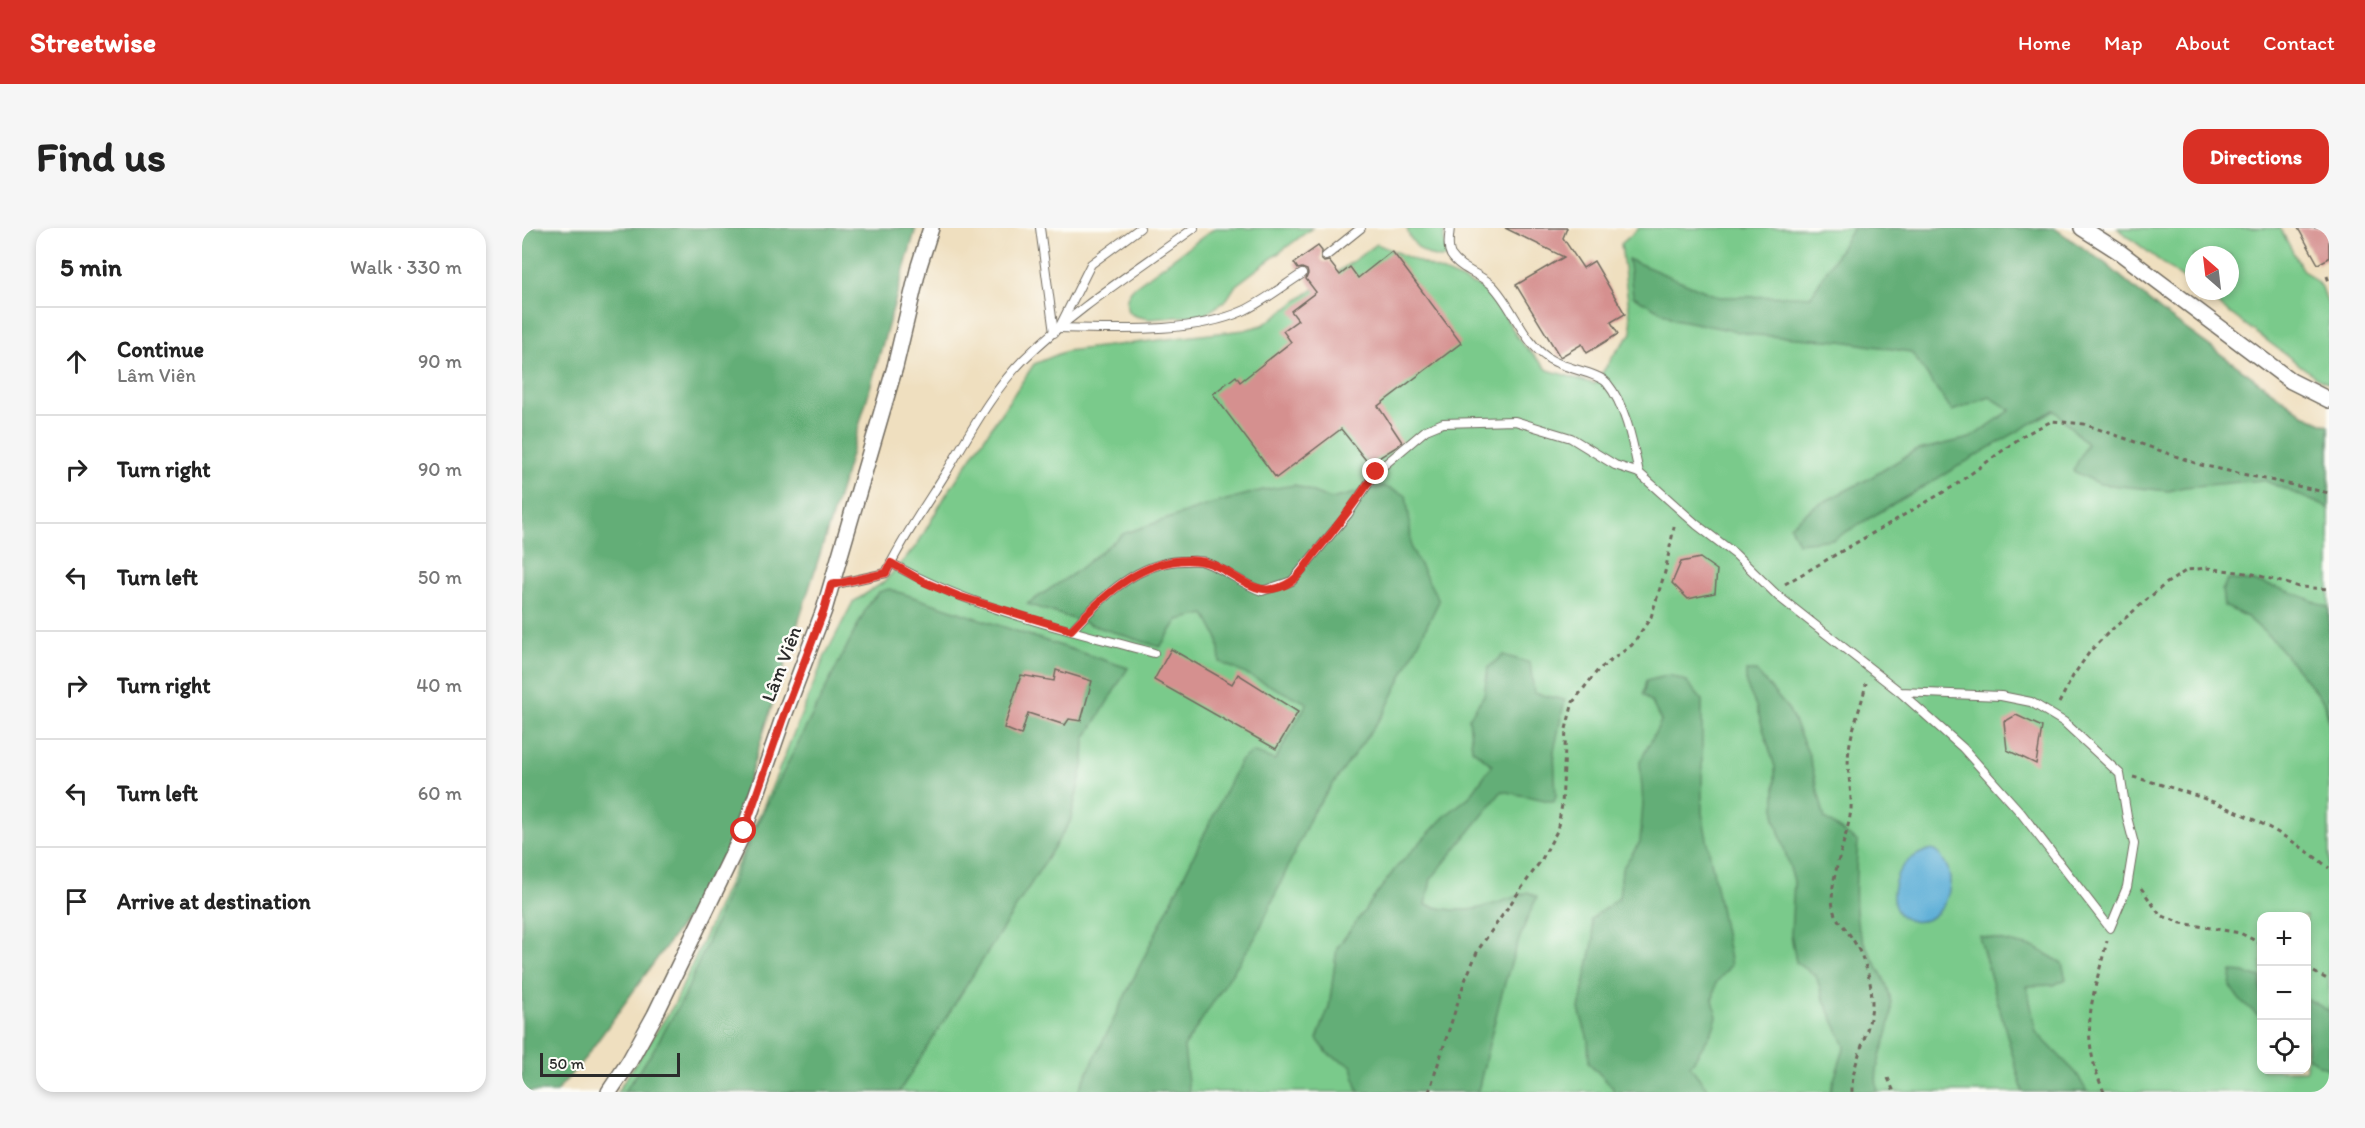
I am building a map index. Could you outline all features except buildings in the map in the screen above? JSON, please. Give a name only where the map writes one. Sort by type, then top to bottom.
[{"type":"street","name":"Lâm Viên","points":[[609,1092],[656,1015],[744,831],[824,610],[895,367],[919,266],[931,228]]},
{"type":"street","points":[[2082,228],[2118,251],[2291,381],[2329,400]]},
{"type":"lane","points":[[1057,330],[1091,264],[1140,228]]},
{"type":"lane","points":[[831,585],[886,573],[898,548],[1006,380],[1057,330],[1194,228]]},
{"type":"lane","points":[[1326,256],[1361,228]]},
{"type":"lane","points":[[1450,228],[1449,251],[1454,259],[1491,285],[1523,331],[1547,358],[1573,370],[1596,375],[1605,381],[1623,414],[1639,473]]},
{"type":"lane","points":[[1041,229],[1057,330]]},
{"type":"lane","points":[[1057,330],[1133,329],[1203,323],[1244,310],[1302,274]]},
{"type":"lane","points":[[1071,630],[1099,601],[1142,570],[1174,561],[1201,561],[1230,573],[1262,591],[1292,581],[1348,514],[1376,472],[1426,430],[1443,423],[1515,421],[1570,438],[1615,465],[1639,473],[1678,508],[1736,554],[1774,592],[1900,692],[1963,748],[1988,775],[2021,813],[2110,928],[2127,887],[2134,844],[2120,774],[2064,722],[2031,702],[2001,696],[1900,692]]},
{"type":"lane","points":[[891,563],[924,582],[958,596],[1154,653]]},
{"type":"path","points":[[2327,276],[2329,282]]},
{"type":"path","points":[[1774,592],[1954,486],[2024,435],[2052,421],[2084,424],[2201,465],[2329,493]]},
{"type":"path","points":[[1429,1092],[1464,983],[1478,950],[1542,859],[1557,831],[1562,805],[1566,729],[1573,702],[1598,670],[1632,645],[1651,617],[1665,572],[1678,508]]},
{"type":"path","points":[[2053,715],[2073,676],[2091,650],[2148,598],[2187,570],[2207,568],[2253,574],[2299,587],[2329,589]]},
{"type":"path","points":[[1852,1092],[1851,1083],[1863,1047],[1872,1004],[1863,958],[1834,914],[1833,902],[1834,884],[1851,807],[1849,749],[1869,669]]},
{"type":"path","points":[[2120,774],[2177,789],[2229,808],[2271,828],[2305,849],[2329,868]]},
{"type":"path","points":[[2130,871],[2160,915],[2181,923],[2240,933],[2257,942]]},
{"type":"path","points":[[2104,1092],[2094,1069],[2088,1032],[2091,1002],[2110,928]]},
{"type":"path","points":[[2311,970],[2329,980]]},
{"type":"path","points":[[1888,1078],[1894,1092]]},
{"type":"green space","points":[[522,228],[916,228],[845,475],[719,873],[585,1058],[556,1092],[522,1092]]},
{"type":"green space","points":[[1215,228],[1312,228],[1236,285],[1227,299],[1205,315],[1149,319],[1128,312],[1127,299],[1134,287]]},
{"type":"green space","points":[[1407,228],[1445,228],[1447,257],[1434,257],[1416,246]]},
{"type":"green space","points":[[1639,228],[2054,228],[2106,264],[2161,311],[2306,416],[2329,426],[2329,1092],[617,1092],[674,1005],[771,789],[825,656],[853,602],[884,582],[917,545],[946,495],[1034,364],[1066,351],[1244,330],[1263,325],[1377,244],[1491,292],[1519,340],[1548,370],[1595,384],[1615,353],[1632,333],[1621,244]]},
{"type":"green space","points":[[1853,228],[2054,228],[2106,264],[2161,311],[2306,416],[2329,426],[2329,508],[2263,480],[2184,487],[2169,491],[2100,484],[2073,471],[2087,444],[2054,410],[1834,539],[1798,543],[1790,526],[1814,507],[1872,477],[1914,451],[1970,438],[2011,410],[1990,397],[1952,411],[1911,352],[1841,341],[1755,335],[1674,319],[1633,296],[1628,259],[1719,297],[1811,296]]},
{"type":"green space","points":[[2117,228],[2280,228],[2302,269],[2322,287],[2329,308],[2329,383],[2316,377],[2212,300],[2239,300],[2239,246],[2185,246],[2185,280]]},
{"type":"green space","points":[[1295,485],[1331,499],[1383,486],[1406,495],[1411,548],[1439,601],[1384,713],[1313,812],[1257,935],[1184,1047],[1189,1092],[1078,1092],[1240,761],[1252,752],[1275,760],[1307,703],[1220,662],[1218,639],[1205,614],[1178,620],[1160,647],[1027,604],[1073,574],[1123,534],[1208,505],[1263,490]]},
{"type":"green space","points":[[2228,580],[2254,582],[2280,588],[2329,608],[2329,723],[2325,703],[2273,640],[2247,617],[2224,606],[2222,590]]},
{"type":"green space","points":[[889,589],[1128,668],[1085,739],[1084,762],[1070,822],[899,1092],[624,1092],[651,1054],[685,995],[757,824],[869,603],[879,592]]},
{"type":"green space","points":[[1503,655],[1530,663],[1534,693],[1565,700],[1554,751],[1556,796],[1554,802],[1502,791],[1431,879],[1426,905],[1441,908],[1467,910],[1478,908],[1528,892],[1537,897],[1510,967],[1479,1087],[1477,1092],[1358,1092],[1352,1066],[1328,1054],[1317,1039],[1329,1007],[1337,948],[1395,869],[1445,816],[1470,796],[1492,765],[1472,749],[1469,718],[1484,695],[1488,668]]},
{"type":"green space","points":[[1746,671],[1756,671],[1789,710],[1809,755],[1825,819],[1858,842],[1855,887],[1857,922],[1863,941],[1885,981],[1891,1003],[1890,1025],[1877,1072],[1878,1092],[1830,1092],[1845,1046],[1816,976],[1796,962],[1791,935],[1794,881],[1775,819],[1775,767],[1756,706],[1746,684]]},
{"type":"green space","points":[[1669,675],[1686,681],[1702,700],[1702,813],[1731,965],[1716,983],[1713,999],[1717,1017],[1712,1032],[1690,1066],[1710,1092],[1613,1092],[1613,1088],[1589,1063],[1588,1040],[1579,1009],[1594,938],[1591,919],[1619,898],[1622,869],[1640,842],[1643,803],[1640,762],[1661,721],[1652,703],[1643,694],[1646,681]]},
{"type":"green space","points":[[1979,936],[2036,948],[2062,963],[2066,979],[2054,985],[2027,986],[2036,1032],[2077,1074],[2087,1092],[2023,1092]]},
{"type":"green space","points":[[2232,972],[2257,977],[2257,1015],[2239,999],[2230,986]]},
{"type":"green space","points":[[2311,1001],[2329,1011],[2329,1069],[2311,1058]]},
{"type":"water","points":[[1932,849],[1946,864],[1950,884],[1945,901],[1937,913],[1925,920],[1914,921],[1903,917],[1896,908],[1893,895],[1897,876],[1902,867],[1911,859]]},
{"type":"route","points":[[744,831],[831,585],[886,573],[891,563],[924,582],[958,596],[1071,630],[1099,601],[1142,570],[1174,561],[1201,561],[1230,573],[1253,588],[1262,591],[1273,589],[1292,581],[1348,514],[1376,472]]}]
